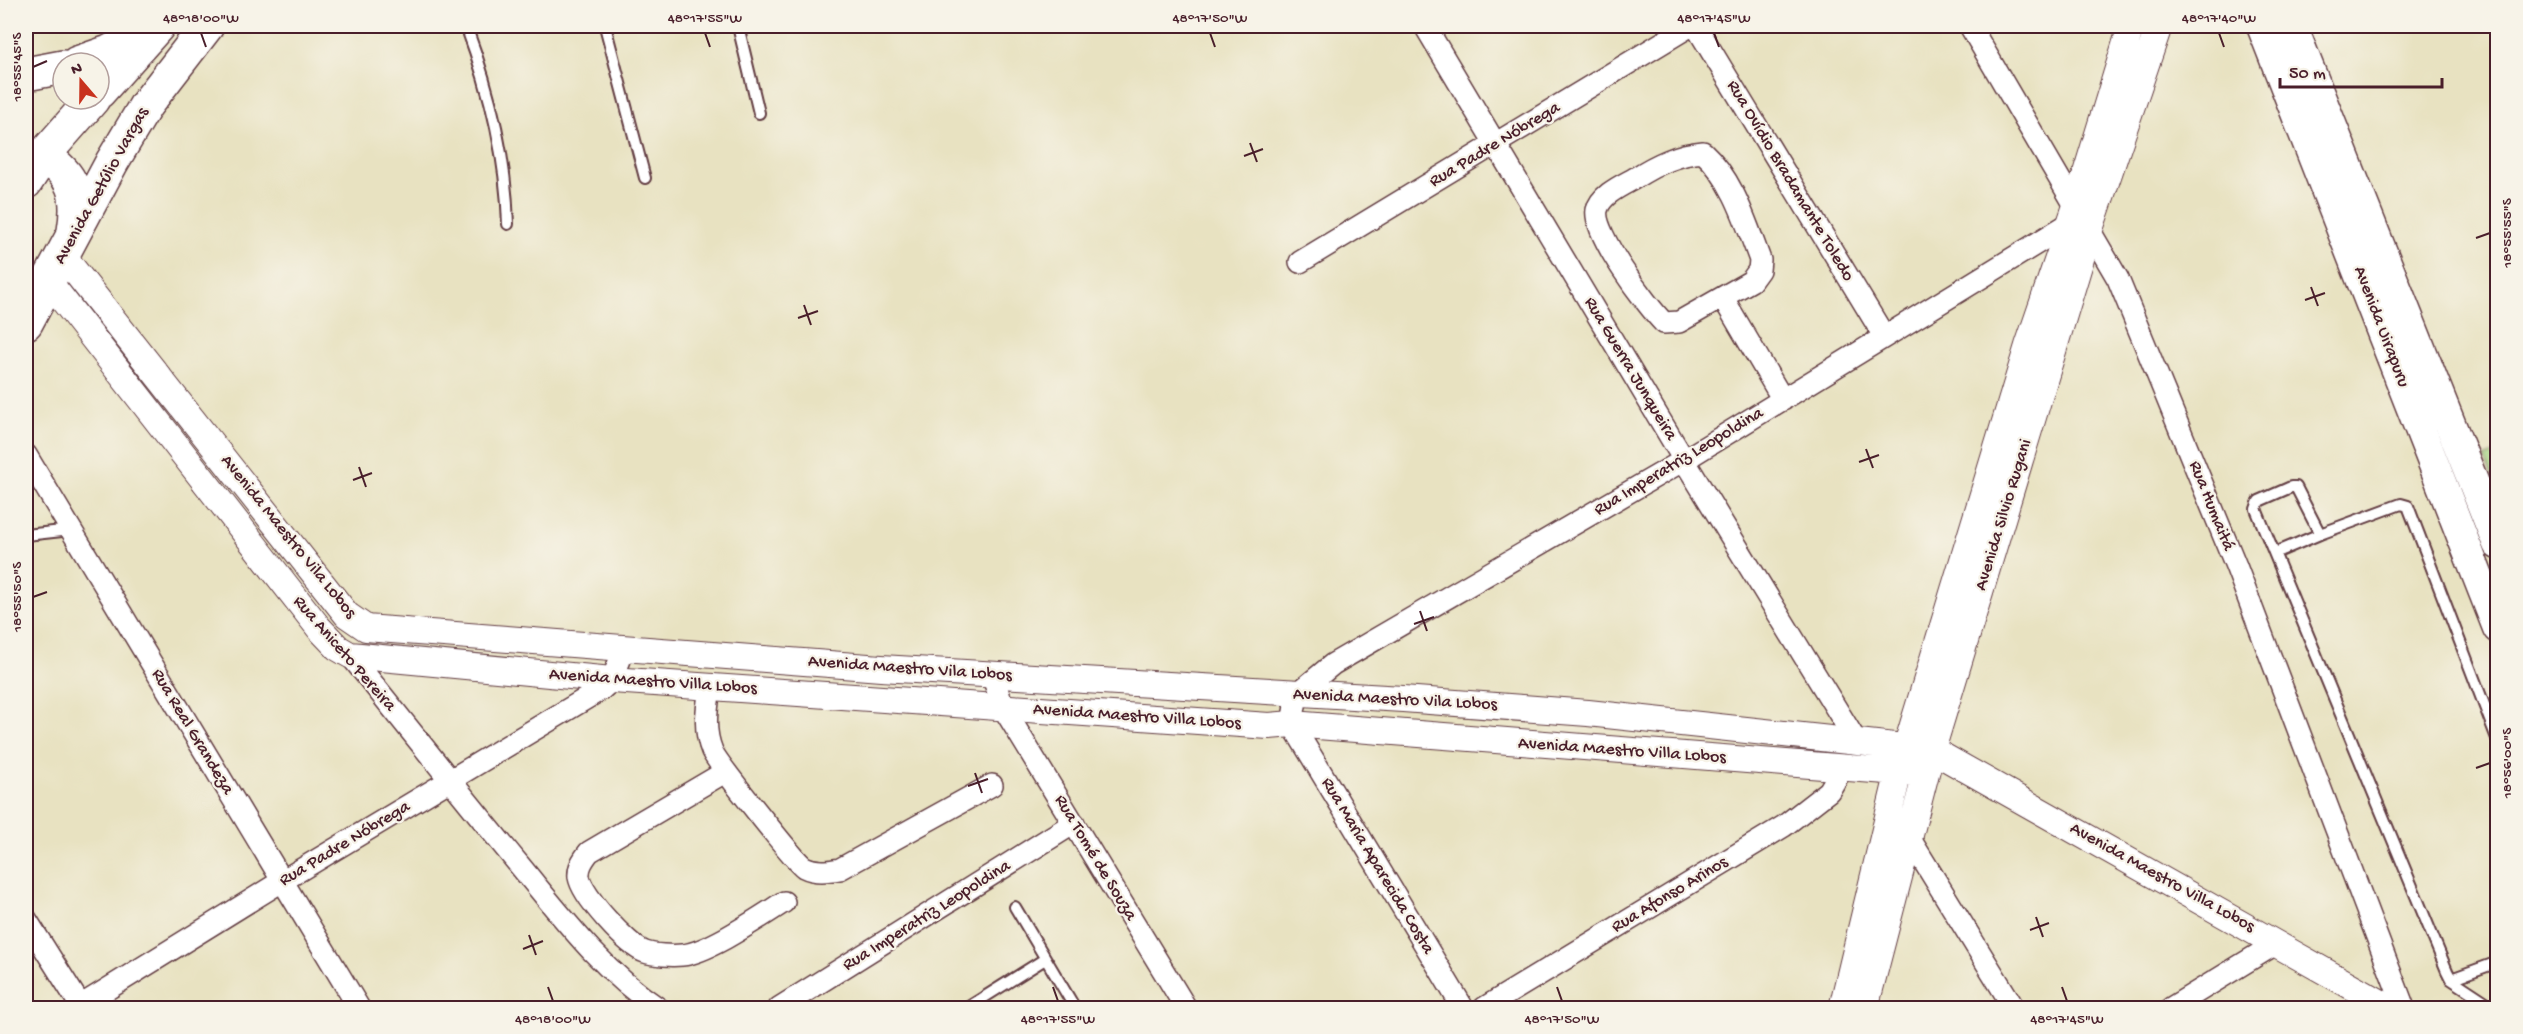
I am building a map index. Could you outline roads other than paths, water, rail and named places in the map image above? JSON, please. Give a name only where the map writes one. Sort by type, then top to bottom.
[{"type":"main road","name":"Avenida Getúlio Vargas","points":[[26,323],[112,162],[146,105],[207,26]]},
{"type":"main road","name":"Avenida Uirapuru","points":[[2262,26],[2498,628]]},
{"type":"main road","name":"Avenida Uirapuru","points":[[2292,26],[2498,544]]},
{"type":"main road","points":[[111,51],[156,27]]},
{"type":"main road","points":[[111,78],[156,27]]},
{"type":"main road","points":[[26,74],[51,69]]},
{"type":"main road","points":[[31,161],[81,111]]},
{"type":"main road","points":[[31,161],[60,166],[70,180],[76,207],[61,259]]},
{"type":"main road","points":[[2438,472],[2465,462]]},
{"type":"street","name":"Rua Guerra Junqueira","points":[[1425,26],[1684,460],[1857,741]]},
{"type":"street","name":"Rua Padre Nóbrega","points":[[1300,262],[1690,26]]},
{"type":"street","name":"Rua Ovídio Bradamante Toledo","points":[[1696,26],[1884,336]]},
{"type":"street","name":"Rua Humaitá","points":[[1970,26],[2079,219],[2118,279],[2150,352],[2240,577],[2404,1008]]},
{"type":"street","name":"Avenida Silvio Rugani","points":[[2079,219],[2132,26]]},
{"type":"street","name":"Avenida Silvio Rugani","points":[[1865,1008],[1925,774],[1920,748],[2028,346],[2159,26]]},
{"type":"street","points":[[1704,152],[1717,164],[1726,180],[1760,260],[1759,270],[1751,281],[1723,298],[1679,322],[1664,323],[1645,304],[1614,254],[1598,222],[1597,209],[1606,196],[1646,171],[1682,153],[1704,152]]},
{"type":"street","name":"Rua Imperatriz Leopoldina","points":[[1297,694],[1333,664],[1684,460],[2079,219]]},
{"type":"street","name":"Avenida Maestro Vila Lobos","points":[[61,259],[347,615],[366,628],[992,675],[1403,699],[1588,713],[1920,748]]},
{"type":"street","name":"Rua Aniceto Pereira","points":[[61,259],[263,556],[318,628],[338,648],[350,655],[580,939],[607,967],[658,1008]]},
{"type":"street","points":[[1723,298],[1783,400]]},
{"type":"street","name":"Rua Real Grandeza","points":[[26,455],[359,1008]]},
{"type":"street","points":[[263,556],[287,538]]},
{"type":"street","points":[[612,680],[625,647]]},
{"type":"street","name":"Avenida Maestro Villa Lobos","points":[[350,655],[612,680],[1004,709],[1269,726],[1292,724],[1604,751],[1925,774]]},
{"type":"street","name":"Rua Tomé de Souza","points":[[992,675],[1004,709],[1186,1008]]},
{"type":"street","name":"Rua Padre Nóbrega","points":[[80,1008],[282,881],[602,689],[612,680]]},
{"type":"street","points":[[710,687],[705,725],[712,752],[725,772],[803,866],[823,872],[840,869],[992,785]]},
{"type":"street","points":[[1292,724],[1297,694]]},
{"type":"street","name":"Rua Maria Aparecida Costa","points":[[1292,724],[1463,1008]]},
{"type":"street","name":"Avenida Silvio Rugani","points":[[1842,1008],[1899,771],[1920,748]]},
{"type":"street","name":"Avenida Maestro Villa Lobos","points":[[1920,748],[2277,943],[2390,1008]]},
{"type":"street","name":"Rua Afonso Arinos","points":[[1484,1008],[1784,826],[1829,791],[1843,767]]},
{"type":"street","points":[[725,772],[589,852],[581,863],[579,877],[585,892],[619,932],[645,951],[683,956],[726,938],[784,902]]},
{"type":"street","name":"Rua Imperatriz Leopoldina","points":[[779,1008],[1074,823]]},
{"type":"street","points":[[1910,839],[2014,1008]]},
{"type":"street","points":[[26,920],[80,1008]]},
{"type":"street","points":[[2171,1008],[2277,943]]},
{"type":"lane","points":[[466,26],[489,95],[501,143],[507,181],[508,224]]},
{"type":"lane","points":[[605,26],[645,178]]},
{"type":"lane","points":[[738,26],[759,113]]},
{"type":"lane","points":[[2320,534],[2299,489],[2291,487],[2259,501],[2257,505],[2275,553],[2451,979],[2495,1008]]},
{"type":"lane","points":[[2275,553],[2401,504],[2408,506],[2498,741]]},
{"type":"lane","points":[[26,535],[71,530]]},
{"type":"lane","points":[[1015,907],[1075,1008]]},
{"type":"lane","points":[[967,1008],[1045,959]]},
{"type":"lane","points":[[2451,979],[2498,962]]}]
